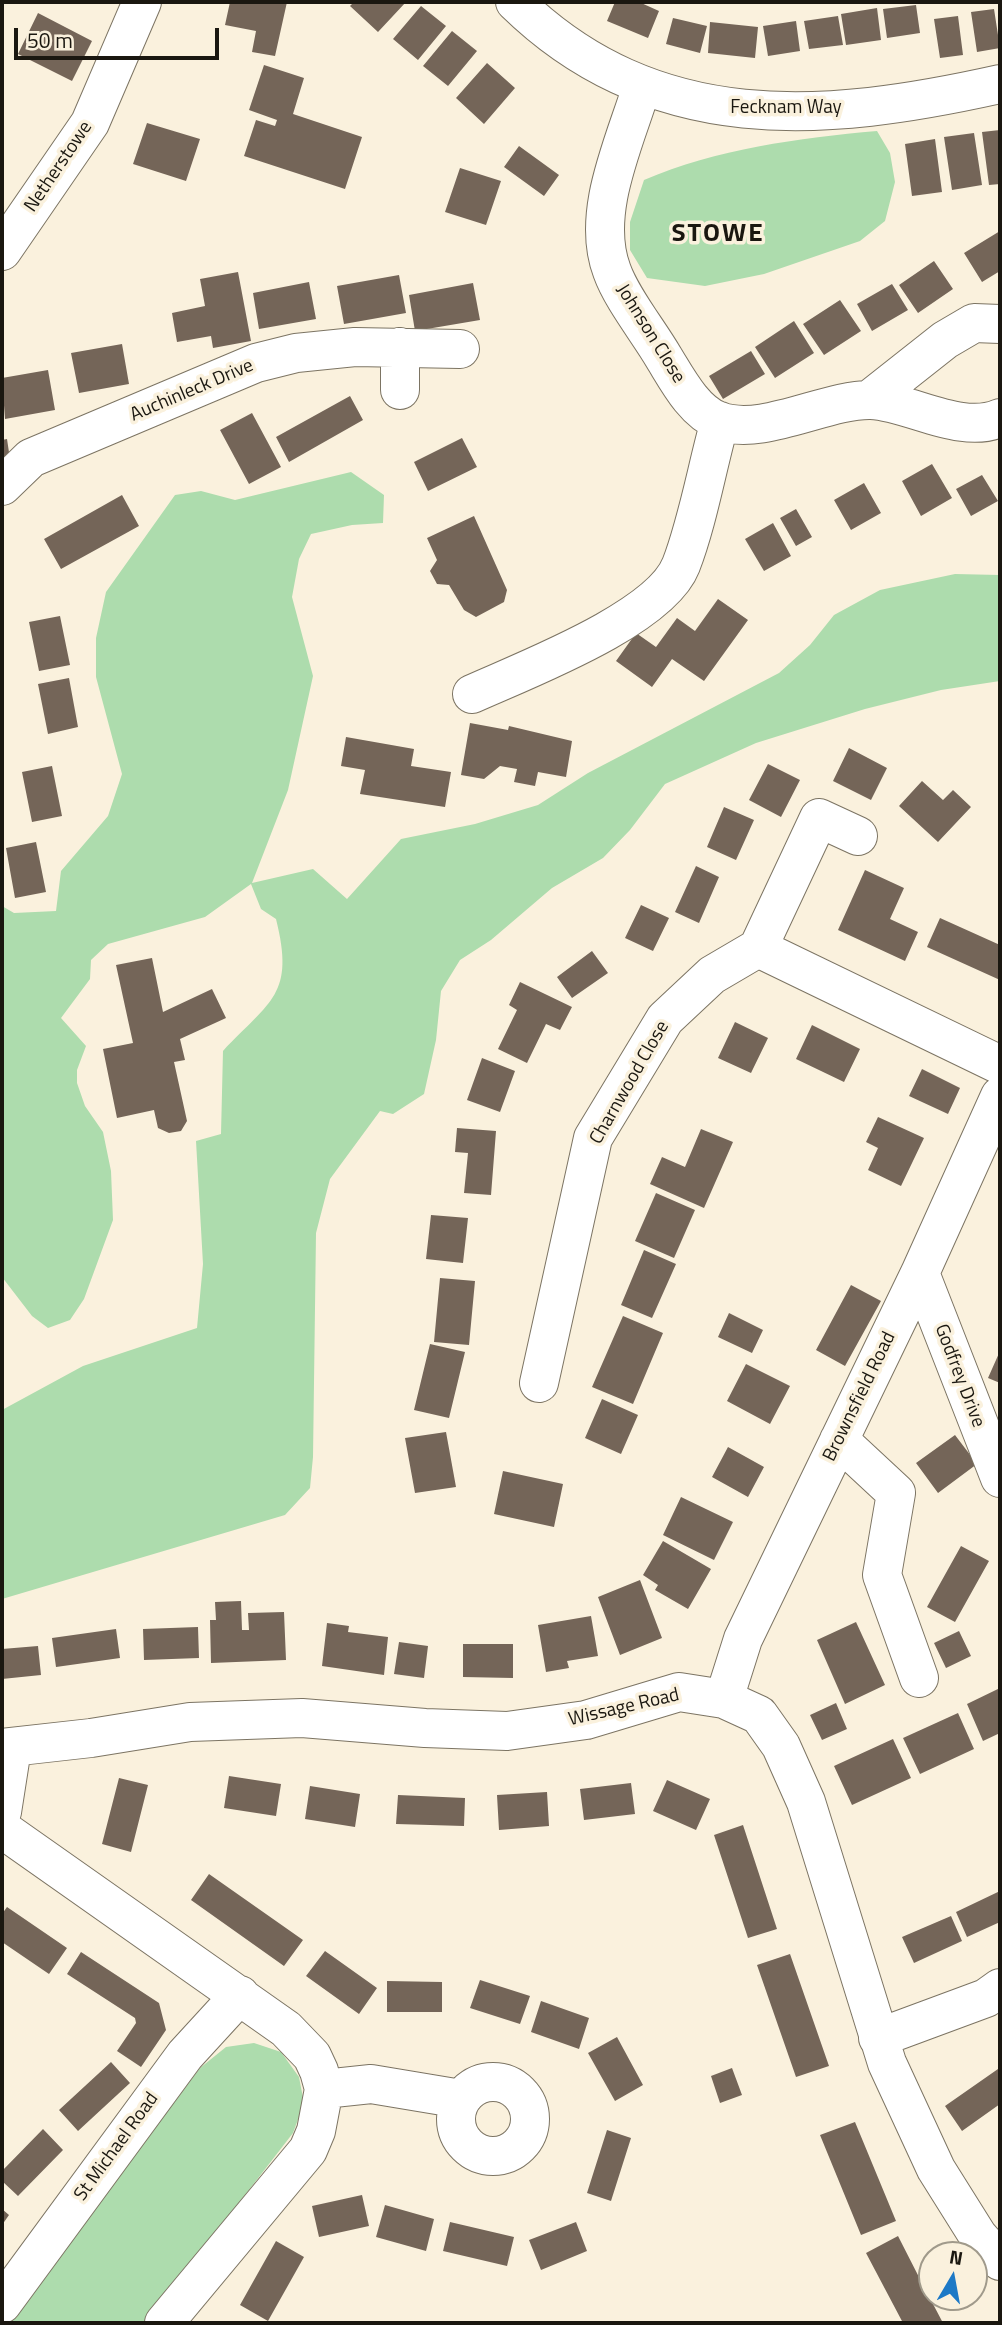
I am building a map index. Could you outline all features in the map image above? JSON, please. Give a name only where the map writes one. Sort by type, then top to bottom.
[{"type":"street","name":"Netherstowe","points":[[2,251],[90,123],[142,2]]},
{"type":"street","name":"Fecknam Way","points":[[515,2],[530,16],[583,53],[642,86],[687,101],[730,110],[801,111],[873,107],[1000,84]]},
{"type":"street","name":"Johnson Close","points":[[642,86],[613,181],[603,235],[612,272],[682,386],[704,412],[720,421]]},
{"type":"street","points":[[869,400],[946,340],[974,323],[1000,324]]},
{"type":"street","points":[[400,347],[400,390]]},
{"type":"street","name":"Auchinleck Drive","points":[[2,486],[32,458],[256,363],[296,353],[400,347],[460,349]]},
{"type":"street","points":[[472,694],[597,636],[662,594],[681,567],[720,421],[752,424],[869,400],[911,407],[956,421],[992,421],[1000,418]]},
{"type":"street","points":[[858,836],[820,818],[758,947],[1000,1065]]},
{"type":"street","name":"Charnwood Close","points":[[539,1383],[593,1138],[665,1019],[712,975],[758,947]]},
{"type":"street","name":"Brownsfield Road","points":[[724,1699],[743,1639],[920,1273],[1000,1096]]},
{"type":"street","name":"Godfrey Drive","points":[[920,1273],[1000,1478]]},
{"type":"street","points":[[839,1440],[895,1493],[882,1575],[919,1678]]},
{"type":"street","name":"Wissage Road","points":[[2,1812],[7,1748],[190,1722],[302,1718],[425,1728],[507,1731],[586,1720],[679,1692],[724,1699],[759,1715],[781,1746],[806,1802],[878,2038],[936,2169],[978,2236],[1000,2261]]},
{"type":"street","points":[[2,1829],[286,2029],[312,2056],[324,2089],[323,2109],[308,2150],[164,2323]]},
{"type":"street","points":[[878,2038],[986,1998],[1000,1988]]},
{"type":"street","name":"St Michael Road","points":[[2,2304],[185,2055],[240,1995]]},
{"type":"street","points":[[324,2089],[371,2084],[461,2099]]},
{"type":"green space","points":[[877,131],[890,153],[895,182],[885,221],[860,241],[764,274],[705,286],[647,278],[630,250],[630,222],[644,180],[700,160],[758,146]]},
{"type":"green space","points":[[351,472],[384,495],[383,523],[352,525],[311,534],[299,559],[292,597],[313,676],[288,790],[252,883],[313,869],[347,899],[401,839],[475,824],[538,805],[588,773],[779,673],[810,645],[834,615],[880,590],[955,574],[1000,575],[1000,681],[941,690],[865,709],[756,743],[665,784],[630,830],[603,858],[552,888],[491,940],[460,960],[441,991],[436,1040],[424,1094],[393,1114],[380,1111],[330,1179],[316,1233],[313,1457],[310,1488],[285,1515],[2,1599],[2,1410],[83,1366],[197,1328],[203,1264],[196,1141],[221,1134],[223,1051],[266,1007],[275,994],[282,965],[276,919],[261,909],[251,884],[205,917],[108,944],[91,960],[90,979],[61,1018],[86,1046],[77,1070],[77,1083],[85,1106],[103,1132],[111,1171],[113,1220],[84,1299],[70,1320],[48,1328],[32,1316],[2,1277],[2,906],[14,913],[56,911],[61,871],[108,816],[122,774],[96,677],[96,638],[106,592],[175,495],[201,491],[235,500]]},
{"type":"green space","points":[[254,2043],[281,2052],[299,2077],[304,2103],[293,2133],[146,2323],[9,2323],[200,2068],[226,2047]]},
{"type":"building","points":[[230,2],[287,2],[275,56],[252,52],[256,31],[225,25]]},
{"type":"building","points":[[354,2],[406,2],[378,32],[350,6]]},
{"type":"building","points":[[615,2],[639,2],[659,11],[648,38],[607,21]]},
{"type":"building","points":[[916,5],[920,33],[887,38],[883,9]]},
{"type":"building","points":[[421,6],[446,26],[418,60],[393,39]]},
{"type":"building","points":[[877,8],[881,40],[846,45],[841,14]]},
{"type":"building","points":[[994,9],[1000,48],[977,52],[971,12]]},
{"type":"building","points":[[38,13],[92,41],[72,81],[18,54]]},
{"type":"building","points":[[838,16],[843,45],[809,49],[804,21]]},
{"type":"building","points":[[958,16],[963,55],[940,58],[934,19]]},
{"type":"building","points":[[673,18],[707,26],[700,53],[666,44]]},
{"type":"building","points":[[796,21],[800,51],[768,56],[763,26]]},
{"type":"building","points":[[710,22],[758,27],[755,58],[708,53]]},
{"type":"building","points":[[452,31],[477,51],[448,86],[423,66]]},
{"type":"building","points":[[487,63],[515,88],[484,124],[456,98]]},
{"type":"building","points":[[264,65],[304,78],[293,114],[362,137],[345,189],[244,156],[256,120],[275,126],[277,120],[249,110]]},
{"type":"building","points":[[147,123],[200,139],[186,181],[133,164]]},
{"type":"building","points":[[1000,130],[1000,184],[989,185],[982,132]]},
{"type":"building","points":[[974,133],[982,185],[952,190],[944,137]]},
{"type":"building","points":[[935,139],[942,192],[912,196],[905,144]]},
{"type":"building","points":[[519,146],[559,175],[544,196],[504,167]]},
{"type":"building","points":[[460,168],[501,181],[486,225],[445,212]]},
{"type":"building","points":[[1000,231],[1000,271],[982,282],[964,253]]},
{"type":"building","points":[[934,261],[953,289],[918,313],[899,285]]},
{"type":"building","points":[[238,272],[251,341],[213,348],[211,336],[177,342],[172,313],[205,306],[200,279]]},
{"type":"building","points":[[399,275],[406,313],[344,324],[337,286]]},
{"type":"building","points":[[309,282],[316,319],[259,329],[253,293]]},
{"type":"building","points":[[473,283],[480,320],[415,331],[409,295]]},
{"type":"building","points":[[892,284],[908,310],[872,331],[857,304]]},
{"type":"building","points":[[840,300],[861,331],[824,355],[803,324]]},
{"type":"building","points":[[794,321],[814,353],[775,378],[755,347]]},
{"type":"building","points":[[122,344],[129,384],[79,393],[71,353]]},
{"type":"building","points":[[751,351],[765,374],[723,399],[709,376]]},
{"type":"building","points":[[48,370],[55,410],[5,419],[2,378]]},
{"type":"building","points":[[350,396],[363,420],[289,462],[276,437]]},
{"type":"building","points":[[252,413],[281,467],[249,484],[220,430]]},
{"type":"building","points":[[462,438],[477,467],[428,491],[414,462]]},
{"type":"building","points":[[7,439],[10,459],[2,460],[2,440]]},
{"type":"building","points":[[932,464],[952,498],[921,516],[902,481]]},
{"type":"building","points":[[982,475],[998,501],[971,516],[956,489]]},
{"type":"building","points":[[864,483],[881,513],[851,530],[834,500]]},
{"type":"building","points":[[122,495],[139,526],[61,569],[44,539]]},
{"type":"building","points":[[796,509],[812,537],[796,546],[780,518]]},
{"type":"building","points":[[474,516],[507,590],[504,602],[476,617],[464,610],[449,585],[437,584],[430,571],[437,560],[427,538]]},
{"type":"building","points":[[773,523],[791,556],[764,571],[745,539]]},
{"type":"building","points":[[718,599],[748,620],[704,681],[672,659],[652,687],[616,661],[636,633],[656,647],[677,618],[695,631]]},
{"type":"building","points":[[60,616],[70,665],[39,671],[29,622]]},
{"type":"building","points":[[69,678],[78,727],[48,734],[38,684]]},
{"type":"building","points":[[470,723],[508,730],[509,726],[572,741],[566,777],[538,772],[535,786],[514,782],[517,769],[500,766],[484,779],[461,775]]},
{"type":"building","points":[[346,737],[414,749],[411,766],[451,772],[445,807],[360,794],[365,770],[341,766]]},
{"type":"building","points":[[849,748],[887,768],[871,800],[833,781]]},
{"type":"building","points":[[768,764],[800,780],[781,817],[749,800]]},
{"type":"building","points":[[52,766],[62,816],[32,822],[22,772]]},
{"type":"building","points":[[922,781],[943,800],[953,790],[971,807],[938,842],[899,806]]},
{"type":"building","points":[[724,807],[754,820],[736,860],[707,847]]},
{"type":"building","points":[[36,842],[46,892],[15,898],[6,848]]},
{"type":"building","points":[[696,866],[719,877],[699,923],[675,912]]},
{"type":"building","points":[[865,870],[904,888],[890,919],[918,932],[905,961],[838,930]]},
{"type":"building","points":[[641,905],[669,918],[653,951],[625,938]]},
{"type":"building","points":[[940,918],[1000,945],[1000,980],[927,947]]},
{"type":"building","points":[[592,951],[608,973],[572,998],[557,977]]},
{"type":"building","points":[[152,958],[163,1012],[212,989],[226,1018],[180,1039],[185,1060],[174,1062],[187,1121],[181,1131],[169,1133],[158,1128],[154,1110],[117,1118],[103,1049],[133,1043],[116,965]]},
{"type":"building","points":[[520,982],[572,1007],[560,1030],[546,1024],[527,1063],[498,1049],[517,1010],[509,1005]]},
{"type":"building","points":[[735,1022],[768,1038],[751,1073],[718,1058]]},
{"type":"building","points":[[812,1025],[860,1049],[844,1082],[796,1059]]},
{"type":"building","points":[[482,1058],[515,1071],[500,1112],[467,1100]]},
{"type":"building","points":[[922,1069],[960,1088],[948,1114],[909,1096]]},
{"type":"building","points":[[878,1117],[924,1138],[901,1186],[868,1170],[878,1148],[866,1142]]},
{"type":"building","points":[[457,1128],[496,1131],[491,1195],[464,1193],[468,1153],[455,1152]]},
{"type":"building","points":[[701,1129],[733,1142],[704,1208],[650,1184],[662,1157],[685,1167]]},
{"type":"building","points":[[656,1193],[695,1210],[674,1258],[635,1241]]},
{"type":"building","points":[[431,1215],[468,1218],[463,1263],[426,1259]]},
{"type":"building","points":[[644,1250],[676,1264],[652,1318],[621,1305]]},
{"type":"building","points":[[440,1278],[475,1281],[469,1345],[434,1342]]},
{"type":"building","points":[[851,1285],[881,1301],[845,1366],[816,1350]]},
{"type":"building","points":[[729,1313],[763,1330],[752,1353],[718,1337]]},
{"type":"building","points":[[623,1316],[663,1333],[633,1404],[592,1387]]},
{"type":"building","points":[[430,1344],[465,1352],[449,1418],[414,1410]]},
{"type":"building","points":[[1000,1351],[1000,1383],[988,1378]]},
{"type":"building","points":[[746,1364],[790,1386],[770,1424],[727,1401]]},
{"type":"building","points":[[602,1399],[638,1415],[621,1454],[585,1438]]},
{"type":"building","points":[[446,1432],[456,1487],[415,1493],[405,1438]]},
{"type":"building","points":[[955,1435],[977,1464],[938,1493],[916,1463]]},
{"type":"building","points":[[728,1447],[764,1467],[748,1497],[712,1477]]},
{"type":"building","points":[[503,1471],[563,1484],[554,1527],[494,1514]]},
{"type":"building","points":[[681,1497],[733,1522],[714,1560],[663,1535]]},
{"type":"building","points":[[663,1541],[711,1569],[688,1609],[655,1590],[658,1585],[643,1575]]},
{"type":"building","points":[[961,1546],[989,1561],[955,1622],[927,1607]]},
{"type":"building","points":[[640,1580],[662,1638],[620,1655],[598,1597]]},
{"type":"building","points":[[241,1601],[242,1630],[249,1630],[248,1613],[284,1612],[286,1660],[211,1663],[210,1620],[216,1620],[215,1602]]},
{"type":"building","points":[[591,1616],[598,1656],[567,1661],[569,1668],[546,1672],[538,1625]]},
{"type":"building","points":[[856,1622],[885,1685],[845,1704],[817,1640]]},
{"type":"building","points":[[327,1623],[349,1626],[348,1632],[388,1637],[384,1675],[322,1666]]},
{"type":"building","points":[[198,1627],[199,1658],[144,1660],[143,1629]]},
{"type":"building","points":[[116,1629],[120,1658],[56,1667],[52,1638]]},
{"type":"building","points":[[959,1631],[971,1656],[946,1668],[934,1643]]},
{"type":"building","points":[[399,1642],[428,1646],[424,1678],[394,1674]]},
{"type":"building","points":[[463,1644],[513,1644],[513,1678],[463,1677]]},
{"type":"building","points":[[38,1646],[41,1675],[2,1679],[2,1649]]},
{"type":"building","points":[[1000,1688],[1000,1733],[983,1741],[967,1704]]},
{"type":"building","points":[[836,1703],[847,1729],[822,1740],[810,1715]]},
{"type":"building","points":[[958,1713],[974,1749],[920,1774],[903,1738]]},
{"type":"building","points":[[893,1739],[911,1778],[852,1805],[834,1766]]},
{"type":"building","points":[[229,1776],[281,1784],[276,1816],[224,1808]]},
{"type":"building","points":[[119,1778],[148,1785],[131,1852],[102,1844]]},
{"type":"building","points":[[667,1780],[710,1799],[696,1830],[653,1811]]},
{"type":"building","points":[[631,1783],[635,1814],[584,1820],[580,1789]]},
{"type":"building","points":[[310,1786],[360,1794],[355,1827],[305,1819]]},
{"type":"building","points":[[547,1792],[549,1826],[499,1830],[497,1795]]},
{"type":"building","points":[[398,1795],[465,1798],[464,1826],[396,1824]]},
{"type":"building","points":[[743,1825],[777,1929],[748,1938],[714,1835]]},
{"type":"building","points":[[209,1874],[303,1940],[284,1966],[191,1900]]},
{"type":"building","points":[[1000,1891],[1000,1922],[967,1937],[956,1912]]},
{"type":"building","points":[[7,1907],[67,1948],[49,1974],[2,1942],[2,1914]]},
{"type":"building","points":[[951,1916],[962,1941],[914,1963],[902,1937]]},
{"type":"building","points":[[325,1951],[377,1988],[359,2014],[306,1976]]},
{"type":"building","points":[[81,1952],[159,2003],[166,2030],[141,2067],[117,2051],[136,2023],[135,2018],[67,1974]]},
{"type":"building","points":[[790,1954],[829,2066],[796,2077],[757,1965]]},
{"type":"building","points":[[480,1980],[530,1996],[520,2024],[470,2008]]},
{"type":"building","points":[[387,1981],[442,1982],[442,2012],[387,2012]]},
{"type":"building","points":[[541,2001],[589,2018],[579,2049],[531,2032]]},
{"type":"building","points":[[617,2037],[643,2085],[615,2101],[588,2053]]},
{"type":"building","points":[[111,2062],[130,2083],[78,2131],[59,2110]]},
{"type":"building","points":[[732,2068],[742,2095],[720,2103],[711,2076]]},
{"type":"building","points":[[998,2069],[1000,2104],[962,2131],[945,2106]]},
{"type":"building","points":[[855,2122],[896,2221],[861,2235],[820,2135]]},
{"type":"building","points":[[43,2129],[63,2150],[18,2196],[2,2181],[2,2171]]},
{"type":"building","points":[[607,2130],[631,2138],[611,2201],[587,2193]]},
{"type":"building","points":[[362,2195],[369,2226],[319,2237],[312,2206]]},
{"type":"building","points":[[385,2205],[434,2219],[426,2251],[376,2237]]},
{"type":"building","points":[[2,2209],[9,2215],[2,2225]]},
{"type":"building","points":[[450,2222],[514,2237],[507,2266],[443,2251]]},
{"type":"building","points":[[576,2222],[587,2251],[541,2270],[529,2240]]},
{"type":"building","points":[[898,2236],[918,2275],[918,2311],[937,2311],[943,2323],[903,2323],[866,2253]]},
{"type":"building","points":[[276,2241],[304,2257],[268,2321],[240,2305]]},
{"type":"district","name":"STOWE","points":[[718,235]]}]
